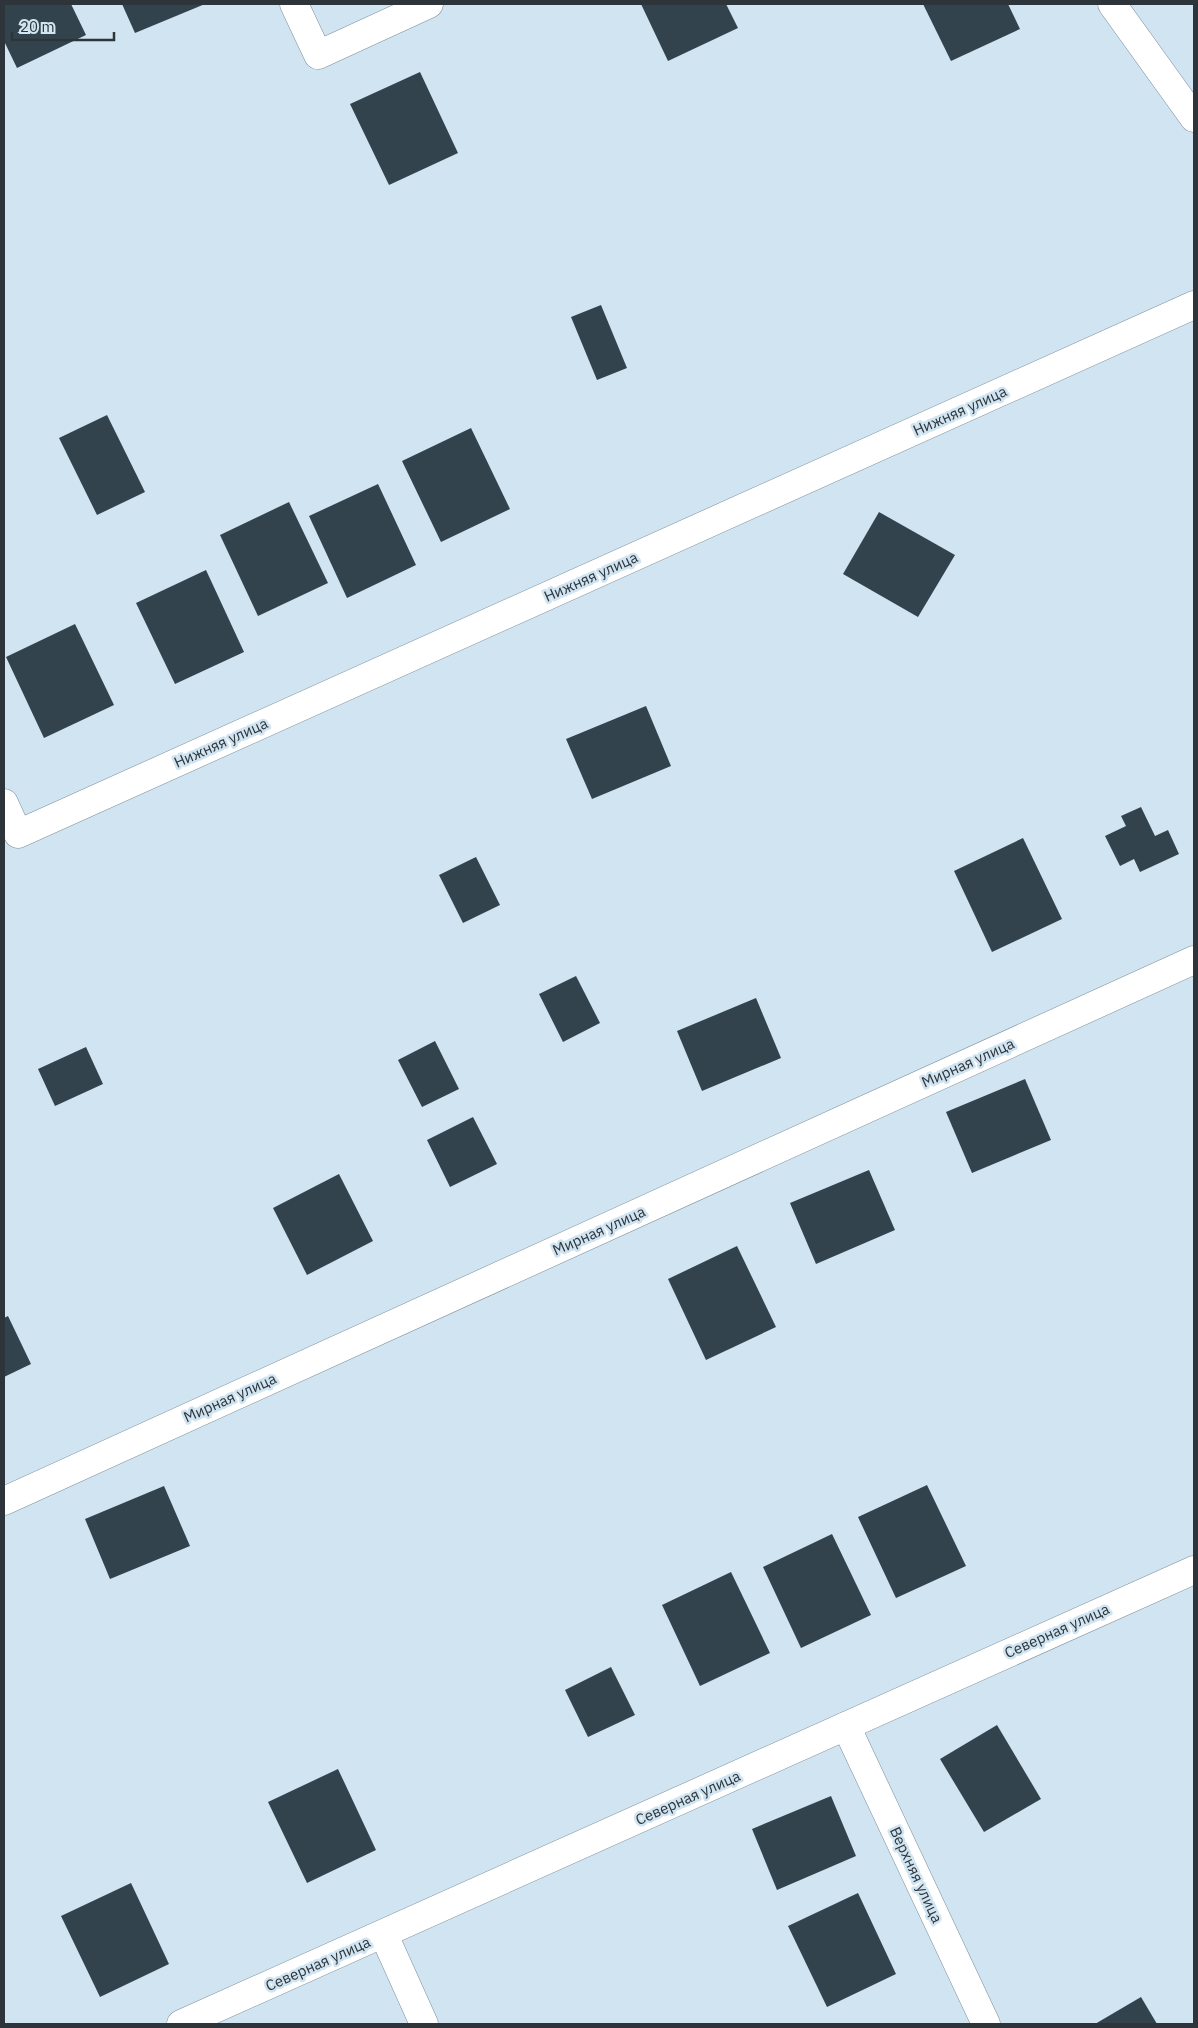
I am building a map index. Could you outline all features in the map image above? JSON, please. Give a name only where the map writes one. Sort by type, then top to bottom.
[{"type":"street","points":[[294,4],[318,55],[429,4]]},
{"type":"street","points":[[1112,4],[1194,118]]},
{"type":"street","name":"Нижняя улица","points":[[4,802],[18,834],[1194,305]]},
{"type":"street","name":"Мирная улица","points":[[4,1501],[1194,960]]},
{"type":"street","name":"Северная улица","points":[[181,2024],[384,1935],[1194,1570]]},
{"type":"street","name":"Верхняя улица","points":[[846,1726],[986,2024]]},
{"type":"street","points":[[384,1935],[424,2024]]},
{"type":"building","points":[[4,4],[71,4],[86,35],[17,68],[4,41]]},
{"type":"building","points":[[122,4],[205,4],[135,33]]},
{"type":"building","points":[[641,4],[726,4],[738,28],[668,61]]},
{"type":"building","points":[[923,4],[1008,4],[1020,29],[951,61]]},
{"type":"building","points":[[420,72],[458,153],[389,185],[350,104]]},
{"type":"building","points":[[601,305],[627,368],[597,380],[571,317]]},
{"type":"building","points":[[107,415],[145,492],[97,515],[59,438]]},
{"type":"building","points":[[471,428],[510,509],[441,542],[402,461]]},
{"type":"building","points":[[378,484],[416,565],[347,598],[309,516]]},
{"type":"building","points":[[289,502],[328,583],[258,616],[220,535]]},
{"type":"building","points":[[879,512],[955,555],[918,617],[843,574]]},
{"type":"building","points":[[206,570],[244,652],[175,684],[136,603]]},
{"type":"building","points":[[75,624],[114,705],[44,738],[6,657]]},
{"type":"building","points":[[646,706],[671,766],[592,799],[566,739]]},
{"type":"building","points":[[1141,807],[1155,836],[1168,830],[1179,854],[1140,872],[1134,859],[1120,866],[1105,836],[1126,826],[1121,816]]},
{"type":"building","points":[[1023,838],[1062,919],[992,952],[954,871]]},
{"type":"building","points":[[476,857],[500,905],[463,923],[439,875]]},
{"type":"building","points":[[576,976],[600,1023],[563,1042],[539,994]]},
{"type":"building","points":[[756,998],[781,1058],[702,1091],[677,1031]]},
{"type":"building","points":[[435,1041],[459,1089],[422,1107],[398,1060]]},
{"type":"building","points":[[86,1047],[103,1084],[55,1106],[38,1069]]},
{"type":"building","points":[[1025,1079],[1051,1140],[972,1173],[946,1112]]},
{"type":"building","points":[[473,1117],[497,1164],[450,1187],[427,1140]]},
{"type":"building","points":[[869,1170],[895,1230],[816,1264],[790,1203]]},
{"type":"building","points":[[339,1174],[373,1241],[307,1275],[273,1208]]},
{"type":"building","points":[[737,1246],[776,1327],[706,1360],[668,1279]]},
{"type":"building","points":[[8,1316],[31,1364],[4,1377],[4,1318]]},
{"type":"building","points":[[927,1485],[966,1566],[896,1598],[858,1517]]},
{"type":"building","points":[[164,1486],[190,1546],[110,1579],[85,1519]]},
{"type":"building","points":[[832,1534],[871,1615],[801,1648],[763,1567]]},
{"type":"building","points":[[731,1572],[770,1653],[700,1686],[662,1605]]},
{"type":"building","points":[[611,1667],[635,1715],[588,1737],[565,1690]]},
{"type":"building","points":[[997,1725],[1041,1799],[984,1832],[940,1759]]},
{"type":"building","points":[[338,1769],[376,1850],[307,1883],[268,1802]]},
{"type":"building","points":[[831,1796],[856,1856],[777,1890],[752,1829]]},
{"type":"building","points":[[131,1883],[169,1964],[100,1997],[61,1916]]},
{"type":"building","points":[[858,1893],[896,1974],[827,2007],[788,1926]]},
{"type":"building","points":[[1141,1997],[1157,2024],[1095,2024]]}]
